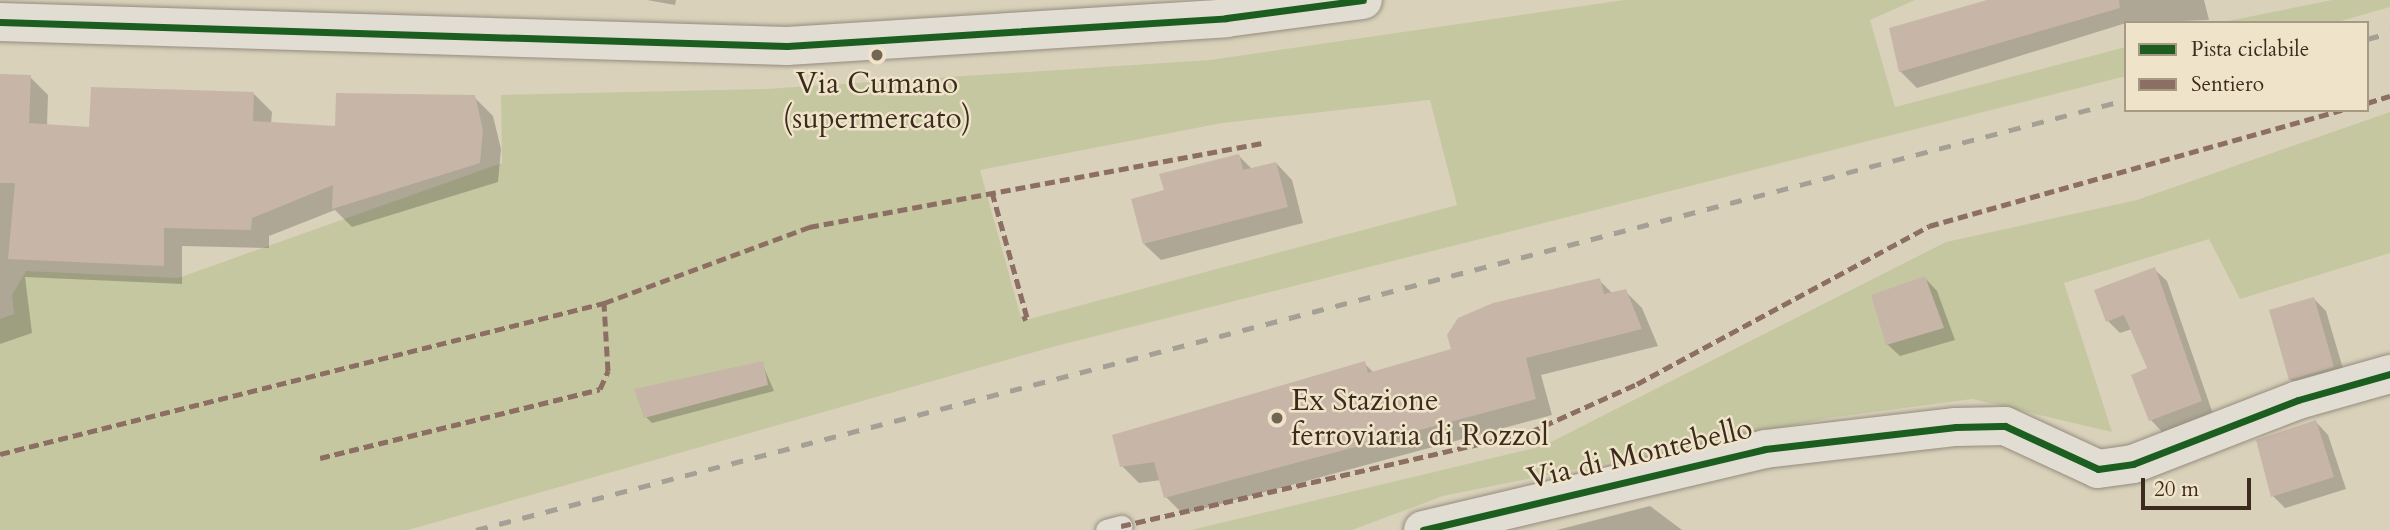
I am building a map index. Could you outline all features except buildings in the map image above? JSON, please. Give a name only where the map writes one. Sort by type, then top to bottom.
[{"type":"street","points":[[0,22],[787,46],[1226,18],[1363,0]]},
{"type":"street","name":"Via di Montebello","points":[[1423,530],[1765,449],[1956,428],[2005,426],[2098,469],[2133,464],[2298,400],[2390,374]]},
{"type":"green space","points":[[1624,0],[1915,0],[1870,20],[1895,107],[2124,48],[2124,77],[1056,346],[408,530],[0,530],[0,319],[14,314],[12,295],[26,271],[178,278],[502,163],[501,95],[765,89],[1210,60]],"holes":[[[1430,100],[1457,205],[1022,321],[980,170],[1222,123]]]},
{"type":"green space","points":[[2332,0],[2390,0],[2390,7],[2341,21],[2228,21]]},
{"type":"green space","points":[[2390,112],[2390,253],[2240,299],[2209,239],[2064,283],[2112,432],[1972,399],[1829,418],[1443,496],[1352,530],[1191,530],[1543,446],[1946,242],[2137,200]]},
{"type":"railway","points":[[2369,38],[2390,33]]},
{"type":"railway","points":[[476,530],[2124,101]]},
{"type":"marked path","points":[[2369,102],[2390,96]]},
{"type":"marked path","points":[[1121,526],[1530,432],[1637,384],[1929,226],[2335,112]]},
{"type":"marked path","points":[[0,454],[604,303],[809,227],[1262,143]]},
{"type":"marked path","points":[[992,192],[1027,317],[1022,319]]},
{"type":"marked path","points":[[320,458],[600,389],[608,371],[604,303]]},
{"type":"cycle path","points":[[0,22],[787,46],[1226,18],[1363,0]]},
{"type":"cycle path","points":[[1423,530],[1765,449],[1956,427],[2005,426],[2098,469],[2133,464],[2298,400],[2390,374]]},
{"type":"place","name":"Via Cumano (supermercato)","points":[[877,55]]},
{"type":"place","name":"Ex Stazione ferroviaria di Rozzol","points":[[1277,418]]}]
